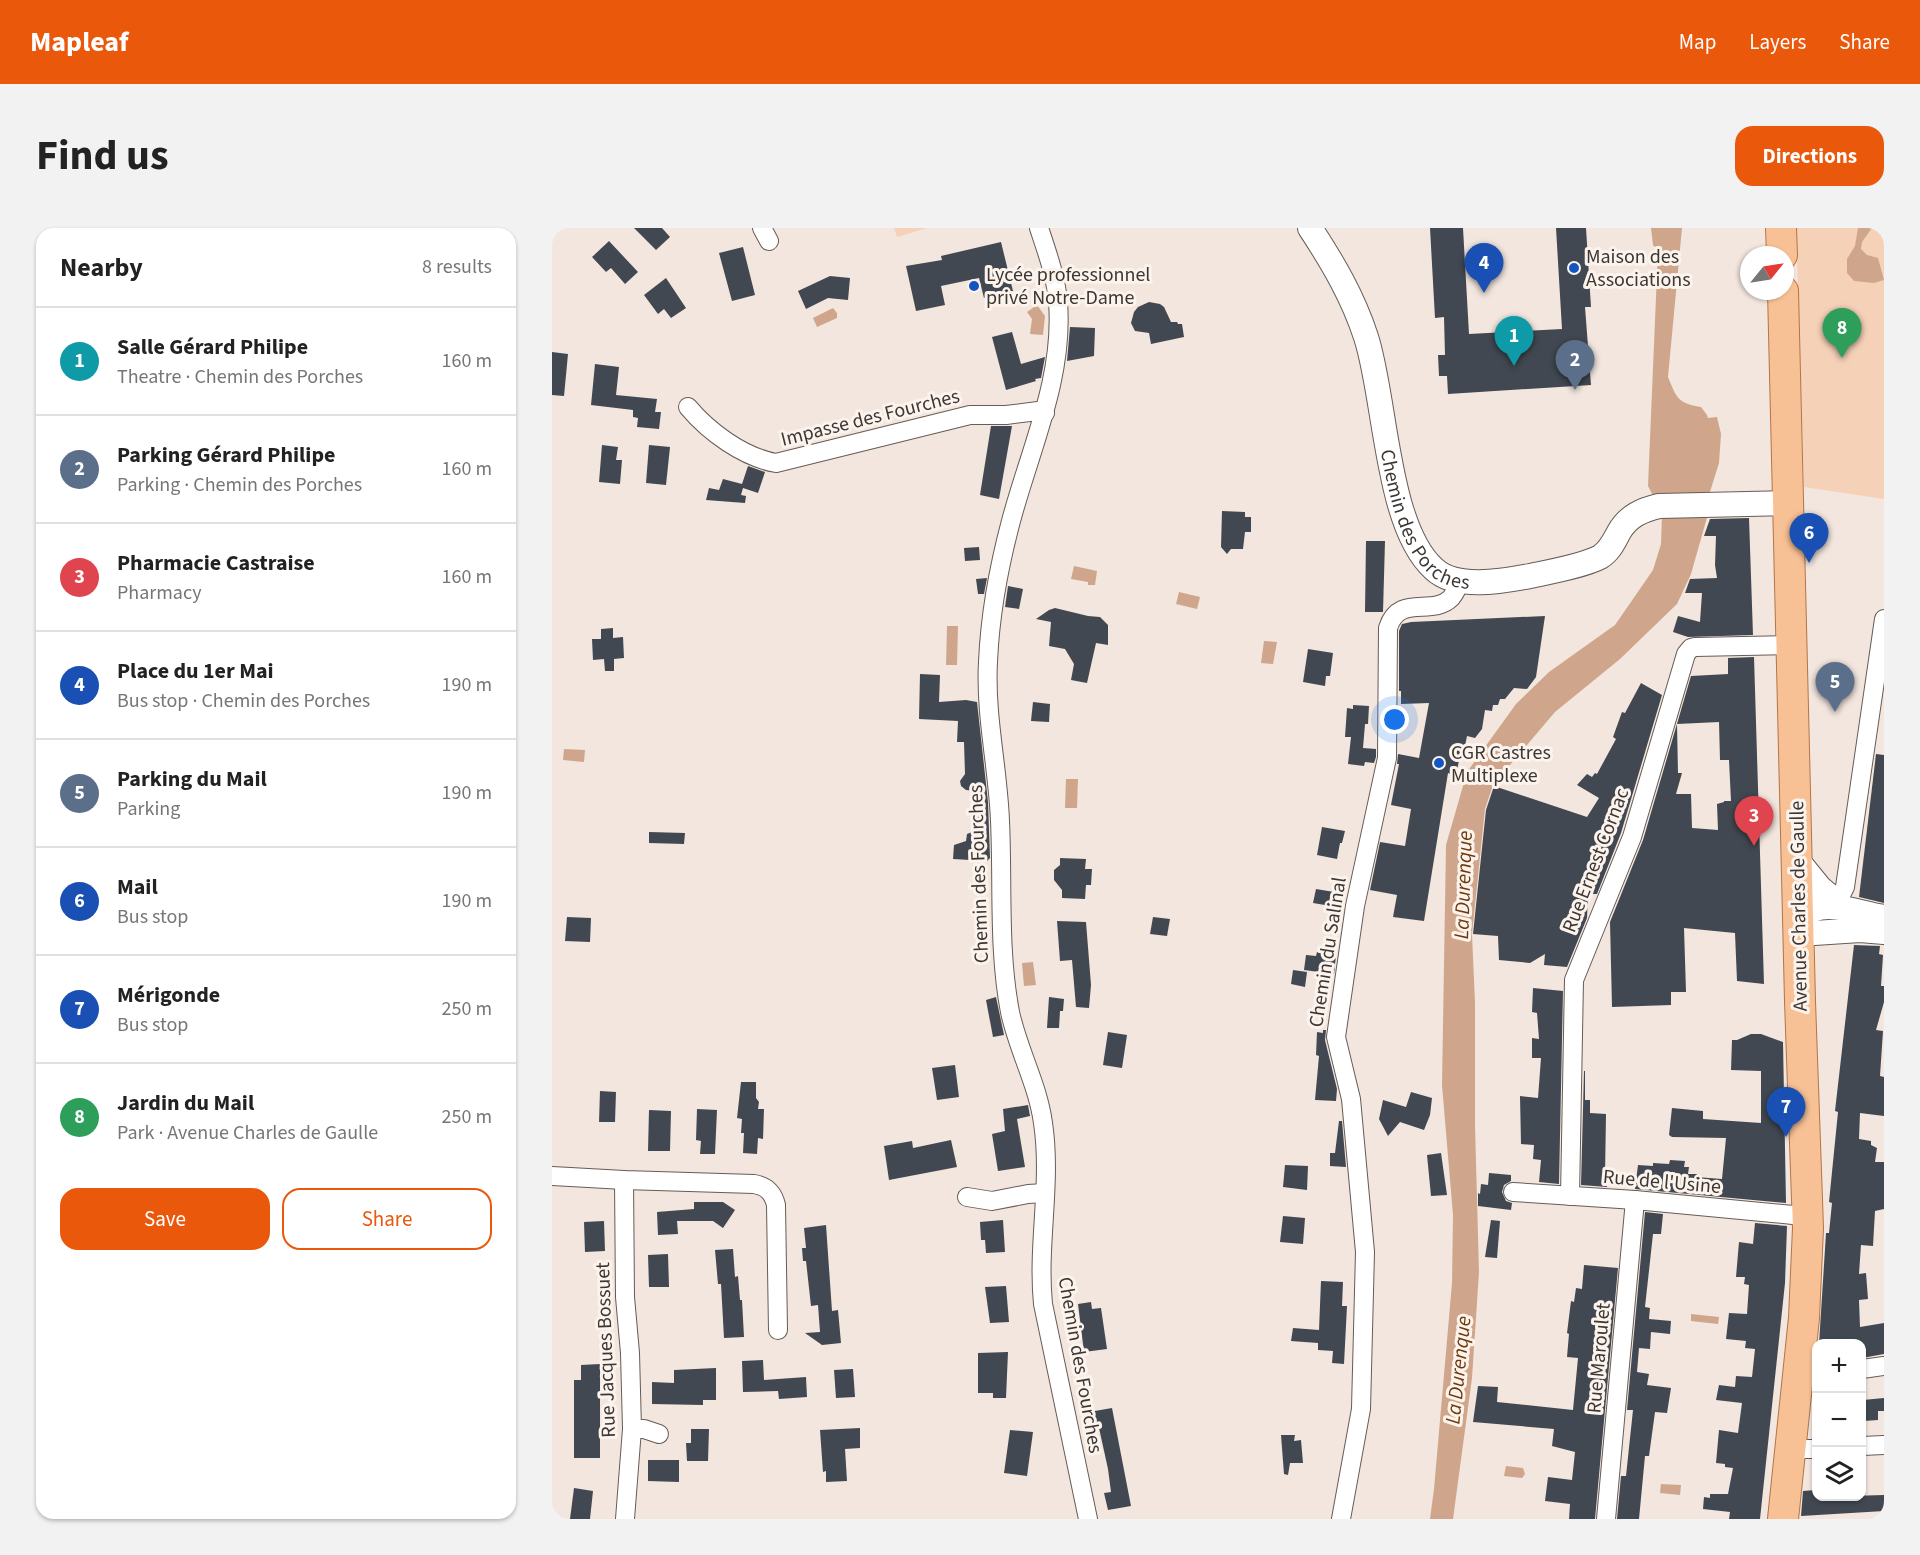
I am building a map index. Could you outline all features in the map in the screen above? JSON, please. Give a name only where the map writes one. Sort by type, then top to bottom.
[{"type":"main road","points":[[1781,228],[1782,246]]},
{"type":"main road","name":"Avenue Charles de Gaulle","points":[[1783,300],[1808,1228],[1807,1375],[1803,1449],[1783,1519]]},
{"type":"street","name":"Chemin des Fourches","points":[[1039,228],[1054,279],[1058,315],[1055,364],[1045,413],[1011,522],[999,578],[988,663],[990,724],[1000,810],[1003,938],[1007,988],[1016,1038],[1042,1114],[1046,1158],[1041,1269],[1043,1304],[1088,1519]]},
{"type":"street","name":"Chemin des Porches","points":[[1310,228],[1344,283],[1366,338],[1401,506],[1416,545],[1434,570],[1447,578],[1484,582],[1520,578],[1600,557],[1611,547],[1625,523],[1642,510],[1659,506],[1789,503]]},
{"type":"street","name":"Impasse des Fourches","points":[[688,407],[708,427],[740,449],[755,457],[776,463],[970,415],[1006,415],[1038,411],[1045,413]]},
{"type":"street","name":"Chemin du Salinal","points":[[1341,1519],[1361,1409],[1365,1252],[1351,1099],[1336,1037],[1356,906],[1387,758],[1388,628],[1392,618],[1401,610],[1447,601],[1454,595],[1460,581]]},
{"type":"street","name":"Avenue Charles de Gaulle","points":[[1836,906],[1845,887],[1884,619]]},
{"type":"street","name":"Rue Ernest Cornac","points":[[1570,1196],[1574,980],[1632,837],[1686,654],[1690,648],[1695,646],[1792,645]]},
{"type":"street","points":[[1798,861],[1836,906]]},
{"type":"street","points":[[1884,917],[1862,914],[1836,906],[1813,909],[1805,913],[1799,927],[1884,932]]},
{"type":"street","points":[[552,1176],[754,1184],[769,1190],[776,1204],[778,1330]]},
{"type":"street","name":"Rue Jacques Bossuet","points":[[624,1180],[625,1297],[630,1353],[632,1429],[624,1519]]},
{"type":"street","name":"Rue de l'Usine","points":[[1513,1192],[1806,1215]]},
{"type":"street","points":[[967,1197],[992,1201],[1045,1193]]},
{"type":"street","name":"Rue Maroulet","points":[[1606,1519],[1635,1200]]},
{"type":"street","points":[[1866,1368],[1884,1366]]},
{"type":"street","points":[[632,1429],[644,1429],[659,1434]]},
{"type":"street","points":[[1866,1446],[1884,1444]]},
{"type":"shaded area","points":[[894,228],[927,228],[897,237]]},
{"type":"shaded area","points":[[1796,228],[1884,228],[1884,499],[1804,487]]},
{"type":"water","name":"La Durenque","points":[[1651,228],[1682,228],[1668,377],[1679,399],[1687,404],[1701,407],[1708,418],[1717,417],[1721,434],[1719,463],[1708,498],[1708,514],[1691,574],[1677,604],[1620,659],[1555,712],[1493,785],[1485,809],[1472,934],[1479,1272],[1472,1378],[1453,1519],[1430,1519],[1452,1283],[1453,1215],[1442,1085],[1446,845],[1467,772],[1516,704],[1549,672],[1615,625],[1653,570],[1661,544],[1662,513],[1648,486],[1658,250],[1653,245]]},
{"type":"water","points":[[1858,228],[1872,228],[1862,242],[1861,249],[1867,255],[1878,258],[1884,280],[1874,283],[1854,281],[1847,273],[1847,259],[1855,246]]},
{"type":"water","points":[[1037,305],[1045,316],[1043,335],[1030,334],[1032,319],[1027,312]]},
{"type":"water","points":[[833,308],[837,313],[837,318],[817,327],[813,318]]},
{"type":"water","points":[[1074,566],[1097,571],[1095,585],[1071,579]]},
{"type":"water","points":[[1179,592],[1200,597],[1197,609],[1176,604]]},
{"type":"water","points":[[947,626],[958,626],[957,665],[946,665]]},
{"type":"water","points":[[1264,641],[1277,642],[1273,664],[1261,663]]},
{"type":"water","points":[[564,749],[585,750],[584,762],[563,760]]},
{"type":"water","points":[[1066,779],[1078,779],[1077,808],[1065,808]]},
{"type":"water","points":[[1033,962],[1036,985],[1024,986],[1022,963]]},
{"type":"water","points":[[1691,1314],[1719,1317],[1718,1324],[1691,1321]]},
{"type":"water","points":[[1506,1466],[1523,1468],[1525,1474],[1522,1478],[1504,1476]]},
{"type":"water","points":[[1661,1484],[1681,1485],[1680,1495],[1660,1493]]},
{"type":"building","points":[[634,228],[662,228],[670,237],[656,250]]},
{"type":"building","points":[[1430,228],[1463,228],[1469,334],[1562,329],[1556,228],[1586,228],[1591,307],[1585,307],[1591,385],[1448,394],[1447,376],[1439,376],[1438,355],[1445,355],[1444,317],[1435,318]]},
{"type":"building","points":[[609,241],[638,272],[625,284],[611,268],[606,272],[592,257]]},
{"type":"building","points":[[1001,242],[1013,291],[984,298],[979,278],[941,286],[945,305],[916,311],[906,266],[942,260],[941,256]]},
{"type":"building","points":[[743,247],[755,295],[732,301],[719,253]]},
{"type":"building","points":[[830,276],[850,278],[848,300],[828,298],[806,309],[798,291]]},
{"type":"building","points":[[666,278],[686,308],[671,318],[664,309],[658,314],[644,295]]},
{"type":"building","points":[[1149,302],[1164,307],[1171,322],[1182,324],[1184,337],[1151,344],[1149,333],[1135,331],[1131,323],[1134,312],[1138,307]]},
{"type":"building","points":[[1070,327],[1095,328],[1094,356],[1067,361]]},
{"type":"building","points":[[1012,332],[1021,364],[1045,357],[1041,378],[1006,390],[992,337]]},
{"type":"building","points":[[552,352],[568,354],[564,396],[552,395]]},
{"type":"building","points":[[595,364],[619,367],[616,395],[657,399],[655,412],[661,412],[659,429],[637,427],[638,418],[633,417],[633,410],[591,405]]},
{"type":"building","points":[[991,426],[1012,426],[999,499],[980,495]]},
{"type":"building","points":[[602,445],[618,447],[616,460],[622,460],[620,484],[599,482]]},
{"type":"building","points":[[649,445],[670,447],[666,485],[646,483]]},
{"type":"building","points":[[748,466],[765,472],[758,493],[743,488],[741,495],[746,496],[745,503],[706,500],[709,488],[719,490],[723,479],[742,484]]},
{"type":"building","points":[[1222,511],[1245,512],[1245,517],[1251,517],[1251,532],[1245,532],[1243,549],[1231,549],[1227,554],[1221,547]]},
{"type":"building","points":[[1749,518],[1753,635],[1688,637],[1673,632],[1678,616],[1700,622],[1702,593],[1685,593],[1690,579],[1717,578],[1716,536],[1704,536],[1710,519]]},
{"type":"building","points":[[1366,541],[1385,541],[1383,612],[1365,612]]},
{"type":"building","points":[[979,547],[980,560],[965,561],[964,548]]},
{"type":"building","points":[[987,578],[984,594],[978,594],[976,579]]},
{"type":"building","points":[[1008,586],[1023,589],[1019,609],[1005,607]]},
{"type":"building","points":[[1055,608],[1100,617],[1108,625],[1108,645],[1096,643],[1087,683],[1071,680],[1074,664],[1065,649],[1049,646],[1051,622],[1036,619]]},
{"type":"building","name":"CGR Castres Multiplexe","points":[[1545,616],[1536,677],[1527,689],[1514,688],[1505,699],[1500,699],[1498,705],[1493,705],[1492,711],[1485,710],[1482,729],[1475,738],[1467,736],[1463,756],[1460,756],[1457,770],[1454,770],[1453,775],[1448,773],[1424,921],[1393,917],[1397,895],[1370,890],[1380,842],[1405,846],[1411,809],[1391,805],[1399,764],[1397,764],[1398,754],[1419,758],[1429,703],[1401,704],[1399,631],[1402,624]]},
{"type":"building","points":[[613,628],[613,638],[623,637],[624,658],[614,659],[614,671],[605,671],[604,659],[593,660],[592,639],[601,639],[601,629]]},
{"type":"building","points":[[1308,649],[1333,653],[1330,676],[1326,676],[1325,686],[1303,682]]},
{"type":"building","points":[[1754,657],[1764,984],[1737,981],[1735,933],[1684,928],[1686,992],[1671,992],[1671,1005],[1612,1007],[1610,922],[1643,840],[1691,676],[1728,674],[1728,658]],"holes":[[[1719,722],[1720,760],[1729,760],[1731,801],[1717,804],[1718,830],[1692,828],[1691,794],[1676,794],[1682,773],[1678,773],[1677,724]]]},
{"type":"building","points":[[920,674],[940,675],[939,702],[966,700],[977,702],[988,802],[990,858],[987,861],[953,859],[954,845],[966,841],[967,834],[977,830],[977,791],[966,790],[961,786],[960,781],[965,774],[964,742],[957,742],[958,721],[919,719]]},
{"type":"building","points":[[1641,683],[1662,695],[1621,833],[1597,894],[1588,894],[1587,918],[1567,967],[1544,965],[1545,954],[1530,963],[1499,960],[1498,936],[1473,934],[1486,810],[1494,786],[1587,817],[1599,798],[1577,785],[1587,774],[1592,777],[1595,773],[1597,774],[1616,739],[1613,737],[1622,712],[1625,713]]},
{"type":"building","points":[[1033,702],[1050,704],[1049,722],[1031,721]]},
{"type":"building","points":[[1353,705],[1369,706],[1363,748],[1376,749],[1376,757],[1374,763],[1365,762],[1364,766],[1348,764],[1351,737],[1345,737],[1347,708],[1353,709]]},
{"type":"building","points":[[1876,754],[1884,755],[1884,903],[1859,897]]},
{"type":"building","points":[[1322,827],[1345,831],[1337,859],[1317,855]]},
{"type":"building","points":[[649,832],[685,833],[684,844],[649,843]]},
{"type":"building","points":[[1060,858],[1086,859],[1085,869],[1092,869],[1091,885],[1086,885],[1085,899],[1062,898],[1062,890],[1054,880],[1054,870],[1060,865]]},
{"type":"building","points":[[1316,889],[1346,894],[1343,908],[1313,903]]},
{"type":"building","points":[[567,917],[591,918],[590,942],[565,941]]},
{"type":"building","points":[[1153,917],[1170,919],[1167,936],[1150,934]]},
{"type":"building","points":[[1057,921],[1086,922],[1091,985],[1089,1008],[1076,1007],[1072,960],[1060,961]]},
{"type":"building","points":[[1854,945],[1880,946],[1879,954],[1883,955],[1881,986],[1884,986],[1884,1002],[1876,1030],[1883,1031],[1880,1076],[1884,1077],[1884,1116],[1860,1113],[1859,1139],[1871,1141],[1871,1145],[1877,1148],[1875,1162],[1884,1162],[1884,1209],[1875,1211],[1873,1246],[1861,1245],[1859,1274],[1866,1273],[1868,1299],[1859,1300],[1860,1327],[1884,1323],[1884,1354],[1866,1357],[1866,1339],[1819,1339],[1826,1233],[1829,1233],[1832,1203],[1829,1202],[1838,1112],[1835,1111]]},
{"type":"building","points":[[1328,948],[1336,955],[1334,974],[1304,970],[1306,955],[1316,956],[1317,952],[1321,953]]},
{"type":"building","points":[[1293,970],[1307,972],[1305,987],[1291,984]]},
{"type":"building","points":[[1533,988],[1563,991],[1559,1184],[1539,1182],[1541,1160],[1533,1159],[1534,1145],[1521,1144],[1520,1096],[1538,1098],[1541,1058],[1532,1058],[1532,1038],[1539,1039],[1537,1013],[1532,1012]]},
{"type":"building","points":[[996,997],[1004,1035],[993,1037],[986,1000]]},
{"type":"building","points":[[1049,997],[1064,999],[1063,1011],[1060,1011],[1059,1028],[1047,1028]]},
{"type":"building","points":[[1323,1030],[1326,1030],[1325,1040],[1337,1089],[1336,1101],[1315,1100],[1319,1056],[1316,1055],[1317,1032],[1323,1033]]},
{"type":"building","points":[[1108,1032],[1127,1035],[1122,1068],[1103,1065]]},
{"type":"building","points":[[1751,1034],[1761,1034],[1783,1042],[1786,1203],[1635,1189],[1638,1165],[1669,1164],[1670,1160],[1685,1161],[1684,1167],[1689,1167],[1688,1174],[1697,1174],[1696,1177],[1722,1179],[1726,1138],[1672,1137],[1669,1135],[1672,1108],[1703,1111],[1703,1119],[1761,1123],[1761,1071],[1731,1070],[1732,1040]]},
{"type":"building","points":[[955,1065],[959,1097],[937,1100],[932,1068]]},
{"type":"building","points":[[1584,1071],[1585,1100],[1590,1100],[1590,1113],[1606,1114],[1605,1176],[1607,1176],[1607,1187],[1581,1185]]},
{"type":"building","points":[[741,1082],[756,1082],[758,1109],[764,1109],[763,1139],[758,1138],[757,1154],[743,1153],[742,1119],[737,1118]]},
{"type":"building","points":[[600,1091],[616,1092],[615,1122],[599,1122]]},
{"type":"building","points":[[1411,1092],[1432,1098],[1430,1115],[1424,1130],[1400,1122],[1388,1136],[1379,1119],[1383,1100],[1406,1107]]},
{"type":"building","points":[[1028,1105],[1030,1116],[1017,1119],[1025,1167],[998,1171],[992,1134],[1005,1131],[1003,1109]]},
{"type":"building","points":[[697,1109],[717,1110],[715,1154],[700,1154],[701,1141],[696,1140]]},
{"type":"building","points":[[649,1110],[671,1111],[670,1151],[648,1151]]},
{"type":"building","points":[[1339,1121],[1342,1121],[1346,1167],[1330,1166],[1330,1153],[1335,1153]]},
{"type":"building","points":[[951,1140],[957,1167],[889,1180],[884,1146],[912,1141],[913,1148]]},
{"type":"building","points":[[1441,1153],[1447,1195],[1431,1196],[1427,1155]]},
{"type":"building","points":[[1285,1165],[1308,1166],[1307,1190],[1283,1187]]},
{"type":"building","points":[[1489,1173],[1511,1175],[1511,1181],[1504,1185],[1502,1192],[1506,1201],[1512,1203],[1511,1210],[1478,1206],[1481,1184],[1488,1185]]},
{"type":"building","points":[[694,1202],[723,1202],[735,1210],[723,1228],[713,1221],[677,1221],[678,1234],[658,1235],[657,1212],[694,1209]]},
{"type":"building","points":[[1645,1212],[1663,1214],[1661,1234],[1653,1234],[1645,1307],[1650,1308],[1649,1319],[1671,1321],[1670,1334],[1651,1332],[1650,1349],[1639,1348],[1637,1372],[1649,1374],[1647,1385],[1671,1388],[1667,1413],[1655,1412],[1649,1456],[1645,1456],[1639,1519],[1617,1519],[1621,1476],[1626,1476],[1633,1410],[1627,1410]]},
{"type":"building","points":[[1283,1216],[1305,1218],[1303,1244],[1280,1242]]},
{"type":"building","points":[[1003,1220],[1005,1252],[986,1253],[985,1240],[981,1240],[980,1222]]},
{"type":"building","points":[[1491,1220],[1500,1221],[1497,1258],[1485,1257]]},
{"type":"building","points":[[604,1221],[605,1251],[585,1252],[584,1222]]},
{"type":"building","points":[[1755,1223],[1787,1226],[1785,1283],[1760,1519],[1729,1519],[1730,1512],[1703,1509],[1704,1497],[1710,1498],[1710,1494],[1728,1494],[1733,1468],[1716,1463],[1719,1430],[1738,1433],[1742,1403],[1716,1400],[1719,1385],[1735,1387],[1736,1376],[1752,1377],[1755,1349],[1745,1348],[1746,1341],[1726,1339],[1729,1313],[1747,1314],[1749,1285],[1744,1284],[1745,1277],[1736,1277],[1739,1242],[1753,1244]]},
{"type":"building","points":[[826,1225],[832,1311],[838,1310],[841,1343],[822,1345],[805,1333],[820,1332],[818,1305],[811,1306],[806,1261],[803,1261],[802,1248],[806,1248],[804,1228]]},
{"type":"building","points":[[733,1249],[735,1277],[738,1276],[740,1300],[742,1300],[744,1337],[724,1338],[721,1284],[718,1284],[715,1250]]},
{"type":"building","points":[[668,1254],[669,1287],[649,1287],[648,1255]]},
{"type":"building","points":[[1584,1265],[1618,1268],[1595,1519],[1569,1519],[1570,1504],[1545,1501],[1548,1477],[1572,1480],[1575,1452],[1552,1446],[1554,1429],[1473,1422],[1478,1386],[1498,1387],[1497,1402],[1573,1410],[1578,1358],[1567,1357],[1569,1334],[1567,1333],[1571,1301],[1574,1302],[1576,1288],[1582,1289]]},
{"type":"building","points":[[1321,1281],[1343,1282],[1342,1306],[1347,1306],[1344,1364],[1332,1363],[1333,1351],[1318,1350],[1318,1343],[1291,1341],[1293,1328],[1319,1330]]},
{"type":"building","points":[[1006,1286],[1009,1322],[990,1323],[985,1287]]},
{"type":"building","points":[[1091,1302],[1092,1309],[1101,1308],[1107,1349],[1084,1352],[1078,1304]]},
{"type":"building","points":[[1008,1352],[1006,1398],[993,1398],[993,1393],[978,1393],[978,1353]]},
{"type":"building","points":[[763,1360],[764,1380],[806,1377],[807,1397],[779,1399],[778,1391],[743,1392],[742,1361]]},
{"type":"building","points":[[600,1364],[600,1458],[574,1458],[574,1380],[581,1380],[581,1365]]},
{"type":"building","points":[[716,1368],[716,1400],[703,1400],[703,1405],[652,1404],[652,1382],[674,1383],[674,1370]]},
{"type":"building","points":[[853,1369],[855,1397],[836,1398],[834,1370]]},
{"type":"building","points":[[1884,1398],[1884,1411],[1878,1411],[1878,1420],[1866,1421],[1866,1400]]},
{"type":"building","points":[[1112,1408],[1131,1506],[1108,1510],[1104,1493],[1111,1492],[1108,1469],[1099,1428],[1092,1429],[1089,1412]]},
{"type":"building","points":[[860,1428],[860,1448],[845,1449],[847,1481],[826,1482],[826,1471],[823,1472],[820,1430]]},
{"type":"building","points":[[691,1429],[709,1429],[708,1461],[687,1461],[686,1443],[691,1443]]},
{"type":"building","points":[[1010,1430],[1033,1432],[1027,1476],[1004,1473]]},
{"type":"building","points":[[1281,1435],[1295,1435],[1294,1441],[1301,1440],[1303,1463],[1290,1463],[1288,1475],[1284,1474]]},
{"type":"building","points":[[648,1460],[679,1460],[679,1482],[648,1481]]},
{"type":"building","points":[[574,1488],[593,1491],[590,1519],[570,1519]]},
{"type":"building","points":[[1812,1490],[1812,1501],[1866,1501],[1866,1496],[1884,1495],[1884,1511],[1801,1516],[1803,1491]]},
{"type":"place","name":"Maison des Associations","points":[[1574,268]]},
{"type":"place","name":"Lycée professionnel privé Notre-Dame","points":[[974,286]]},
{"type":"place","name":"Place du 1er Mai","points":[[1484,293]]},
{"type":"place","name":"Jardin du Mail","points":[[1842,358]]},
{"type":"place","name":"Salle Gérard Philipe","points":[[1514,366]]},
{"type":"place","name":"Parking Gérard Philipe","points":[[1575,390]]},
{"type":"place","name":"Mail","points":[[1809,563]]},
{"type":"place","name":"Parking du Mail","points":[[1835,712]]},
{"type":"place","name":"CGR Castres Multiplexe","points":[[1439,763]]},
{"type":"place","name":"Pharmacie Castraise","points":[[1754,846]]},
{"type":"place","name":"Mérigonde","points":[[1786,1137]]}]
